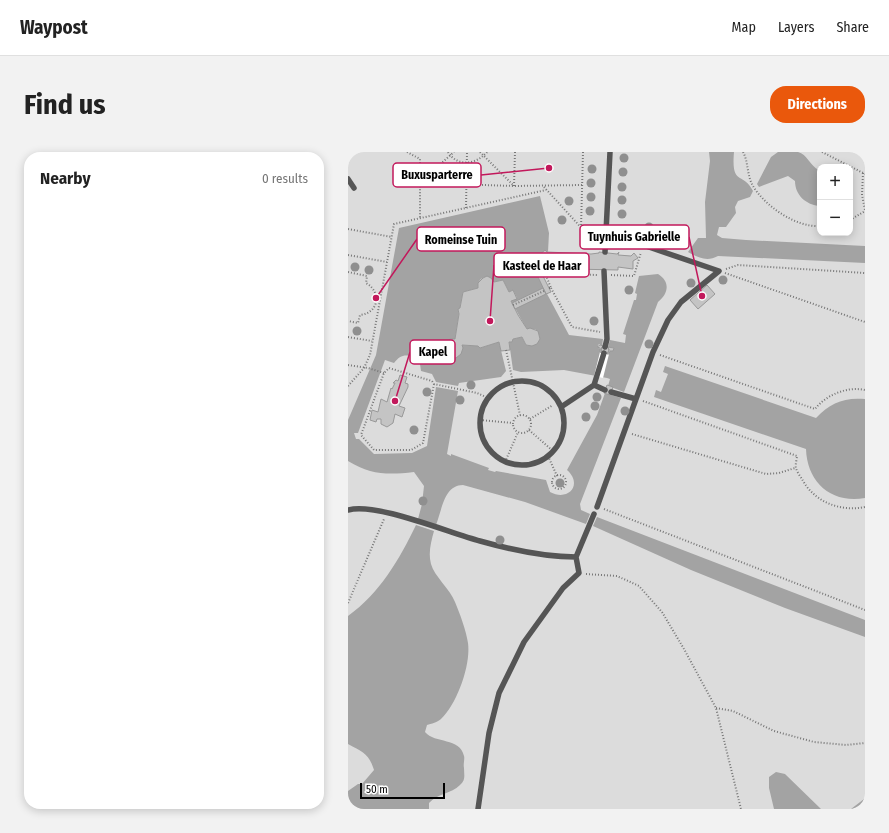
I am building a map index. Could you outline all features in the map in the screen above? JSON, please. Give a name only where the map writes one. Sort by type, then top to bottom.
[{"type":"lane","points":[[605,252],[610,152]]},
{"type":"lane","points":[[348,179],[354,188]]},
{"type":"lane","points":[[605,235],[643,245],[719,271]]},
{"type":"lane","points":[[597,507],[661,333],[668,320],[683,301],[706,280],[719,271]]},
{"type":"lane","points":[[604,273],[607,336],[605,347]]},
{"type":"lane","points":[[560,404],[594,385],[598,377],[604,353]]},
{"type":"lane","points":[[526,381],[539,384],[550,391],[560,404],[564,419],[564,431],[559,443],[548,456],[534,463],[520,465],[505,462],[494,455],[486,445],[481,433],[480,420],[483,408],[488,398],[495,391],[512,382],[526,381]]},
{"type":"lane","points":[[594,385],[608,391],[636,399]]},
{"type":"lane","points":[[348,510],[358,508],[386,513],[438,529],[534,554],[576,558]]},
{"type":"lane","points":[[478,809],[489,734],[499,693],[524,642],[563,588],[579,573],[576,558],[594,514]]},
{"type":"path","points":[[407,152],[420,159],[420,219]]},
{"type":"path","points":[[448,152],[458,161],[467,163],[476,161],[486,152]]},
{"type":"path","points":[[419,183],[454,152]]},
{"type":"path","points":[[466,208],[467,152]]},
{"type":"path","points":[[480,152],[514,186]]},
{"type":"path","points":[[514,186],[515,152]]},
{"type":"path","points":[[581,229],[583,152]]},
{"type":"path","points":[[743,152],[752,183],[767,204],[793,220],[817,225]]},
{"type":"path","points":[[822,152],[864,174],[862,185],[865,210],[853,218]]},
{"type":"path","points":[[419,183],[514,186],[582,185]]},
{"type":"path","points":[[544,186],[581,229],[605,252]]},
{"type":"path","points":[[348,386],[364,368],[370,355],[378,302],[394,224],[546,190]]},
{"type":"path","points":[[348,229],[392,237]]},
{"type":"path","points":[[607,336],[572,327],[550,288],[545,273],[604,273],[634,276],[643,245]]},
{"type":"path","points":[[348,255],[387,262]]},
{"type":"path","points":[[719,271],[738,265],[865,273]]},
{"type":"path","points":[[719,271],[865,322]]},
{"type":"path","points":[[348,272],[367,276],[366,283],[375,290],[378,302],[371,312],[360,315],[358,323],[348,321]]},
{"type":"path","points":[[513,306],[544,291]]},
{"type":"path","points":[[348,337],[372,342]]},
{"type":"path","points":[[506,350],[520,415]]},
{"type":"path","points":[[661,355],[815,409],[820,402],[839,392],[853,389],[865,390]]},
{"type":"path","points":[[348,365],[368,368],[382,373]]},
{"type":"path","points":[[435,384],[423,443],[411,450],[374,450],[361,435],[382,373],[389,368],[432,381],[435,384],[477,393],[488,398]]},
{"type":"path","points":[[636,399],[797,456],[796,468],[805,485],[813,494],[824,501],[846,509],[865,507]]},
{"type":"path","points":[[530,420],[560,404]]},
{"type":"path","points":[[520,415],[526,416],[530,420],[531,425],[529,430],[524,433],[518,432],[514,428],[513,423],[515,418],[520,415]]},
{"type":"path","points":[[480,420],[513,423]]},
{"type":"path","points":[[529,430],[553,451]]},
{"type":"path","points":[[624,431],[766,474],[779,473],[796,468]]},
{"type":"path","points":[[505,462],[518,432]]},
{"type":"path","points":[[548,456],[557,476]]},
{"type":"path","points":[[557,476],[562,476],[566,481],[566,485],[560,489],[553,485],[554,479],[557,476]]},
{"type":"path","points":[[597,507],[865,610]]},
{"type":"path","points":[[348,603],[386,513]]},
{"type":"path","points":[[579,573],[617,576],[639,586],[662,612],[716,708],[741,809]]},
{"type":"path","points":[[716,708],[734,711],[774,731],[814,742],[846,745],[865,743]]},
{"type":"shaded area","points":[[348,152],[865,152],[865,809],[348,809]]},
{"type":"shaded area","points":[[709,152],[734,152],[734,170],[736,174],[749,185],[753,191],[750,197],[738,201],[735,207],[736,213],[726,227],[719,227],[717,235],[722,238],[746,240],[865,246],[865,263],[718,256],[707,259],[688,252],[698,238],[706,238],[705,202],[710,161]]},
{"type":"shaded area","points":[[778,152],[798,152],[801,153],[817,169],[817,205],[810,204],[799,195],[795,181],[788,176],[759,187],[757,184],[771,157]]},
{"type":"shaded area","points":[[540,196],[549,233],[548,252],[544,250],[544,253],[533,259],[531,264],[569,335],[603,339],[602,346],[599,344],[597,347],[600,349],[600,352],[609,354],[614,348],[608,347],[610,340],[625,343],[626,335],[623,334],[634,300],[636,300],[637,294],[635,293],[639,276],[658,274],[665,281],[667,288],[666,292],[658,302],[624,392],[608,386],[610,379],[607,378],[564,370],[521,372],[513,370],[509,342],[513,339],[522,337],[526,345],[530,345],[538,341],[539,335],[535,329],[527,329],[525,326],[511,301],[517,298],[513,290],[509,292],[503,280],[494,282],[492,279],[486,277],[479,281],[478,288],[463,292],[460,308],[458,310],[459,314],[455,339],[462,345],[478,346],[480,348],[499,342],[506,371],[501,377],[459,383],[458,386],[436,382],[432,374],[421,371],[420,364],[414,357],[403,356],[398,358],[394,363],[385,360],[358,433],[354,433],[356,439],[359,439],[374,454],[412,453],[427,446],[436,387],[458,391],[447,454],[451,456],[451,454],[489,468],[488,470],[495,472],[546,480],[550,492],[563,495],[572,490],[574,486],[572,475],[567,470],[597,415],[605,393],[621,398],[580,504],[581,510],[590,514],[586,524],[525,502],[463,485],[452,489],[448,494],[442,506],[436,525],[418,519],[422,504],[424,486],[414,472],[396,474],[380,473],[356,466],[348,461],[348,420],[376,355],[399,228]]},
{"type":"shaded area","points":[[665,366],[816,418],[827,408],[838,402],[850,399],[865,399],[865,498],[842,498],[823,488],[816,481],[811,471],[807,461],[806,449],[654,397],[656,390],[661,392],[668,374],[663,372]]},
{"type":"shaded area","points":[[597,517],[865,620],[865,637],[785,608],[691,570],[593,526]]},
{"type":"shaded area","points":[[416,525],[434,531],[430,552],[431,564],[435,573],[453,597],[461,617],[468,643],[467,662],[462,684],[447,712],[440,720],[427,725],[425,732],[429,736],[453,743],[462,750],[464,757],[464,779],[456,788],[436,797],[429,803],[429,809],[348,809],[348,791],[358,784],[362,784],[374,770],[370,760],[365,754],[348,744],[348,616],[370,597],[388,575],[403,551]]},
{"type":"shaded area","points":[[776,772],[785,774],[821,809],[774,809],[769,788],[769,777]]},
{"type":"shaded area","points":[[865,798],[865,809],[851,809],[864,799]]},
{"type":"pier","points":[[600,352],[609,354],[603,378],[594,376]]},
{"type":"building","points":[[545,250],[547,252],[591,254],[599,252],[617,254],[619,252],[618,255],[631,256],[634,253],[638,258],[633,261],[633,269],[618,267],[618,270],[573,269],[573,271],[565,271],[564,268],[550,267],[548,269],[543,266],[540,270],[551,292],[546,294],[531,262]]},
{"type":"building","points":[[487,276],[494,282],[503,280],[509,292],[513,290],[517,299],[511,301],[518,315],[527,329],[530,328],[538,331],[540,339],[537,344],[532,346],[526,345],[522,337],[513,339],[512,342],[509,342],[510,350],[501,351],[499,342],[480,348],[478,346],[462,345],[463,348],[461,354],[456,358],[450,358],[445,354],[443,349],[445,343],[450,339],[455,339],[459,314],[458,309],[460,308],[463,292],[478,288],[478,283]]},
{"type":"building","points":[[707,285],[715,294],[698,309],[690,300]]},
{"type":"building","points":[[543,288],[546,294],[515,309],[512,303]]},
{"type":"building","points":[[600,345],[603,346],[601,349],[602,353],[600,352],[600,348],[597,347]]},
{"type":"building","points":[[605,346],[608,347],[608,353],[605,354],[602,353],[601,350],[602,347]]},
{"type":"building","points":[[608,347],[614,348],[613,351],[610,351],[609,354],[607,354],[609,350]]},
{"type":"building","points":[[400,375],[407,377],[405,383],[408,384],[399,406],[405,408],[402,417],[395,414],[393,423],[387,427],[381,424],[381,419],[377,419],[376,422],[370,420],[372,410],[378,412],[381,399],[387,402],[391,388],[392,389],[395,383],[393,383],[396,380],[398,381]]},
{"type":"building","points":[[607,385],[613,387],[610,395],[604,393]]},
{"type":"place","name":"Buxusparterre","points":[[549,168]]},
{"type":"place","name":"Tuynhuis Gabrielle","points":[[702,296]]},
{"type":"place","name":"Romeinse Tuin","points":[[376,298]]},
{"type":"place","name":"Kasteel de Haar","points":[[490,321]]},
{"type":"place","name":"Kapel","points":[[395,401]]}]
